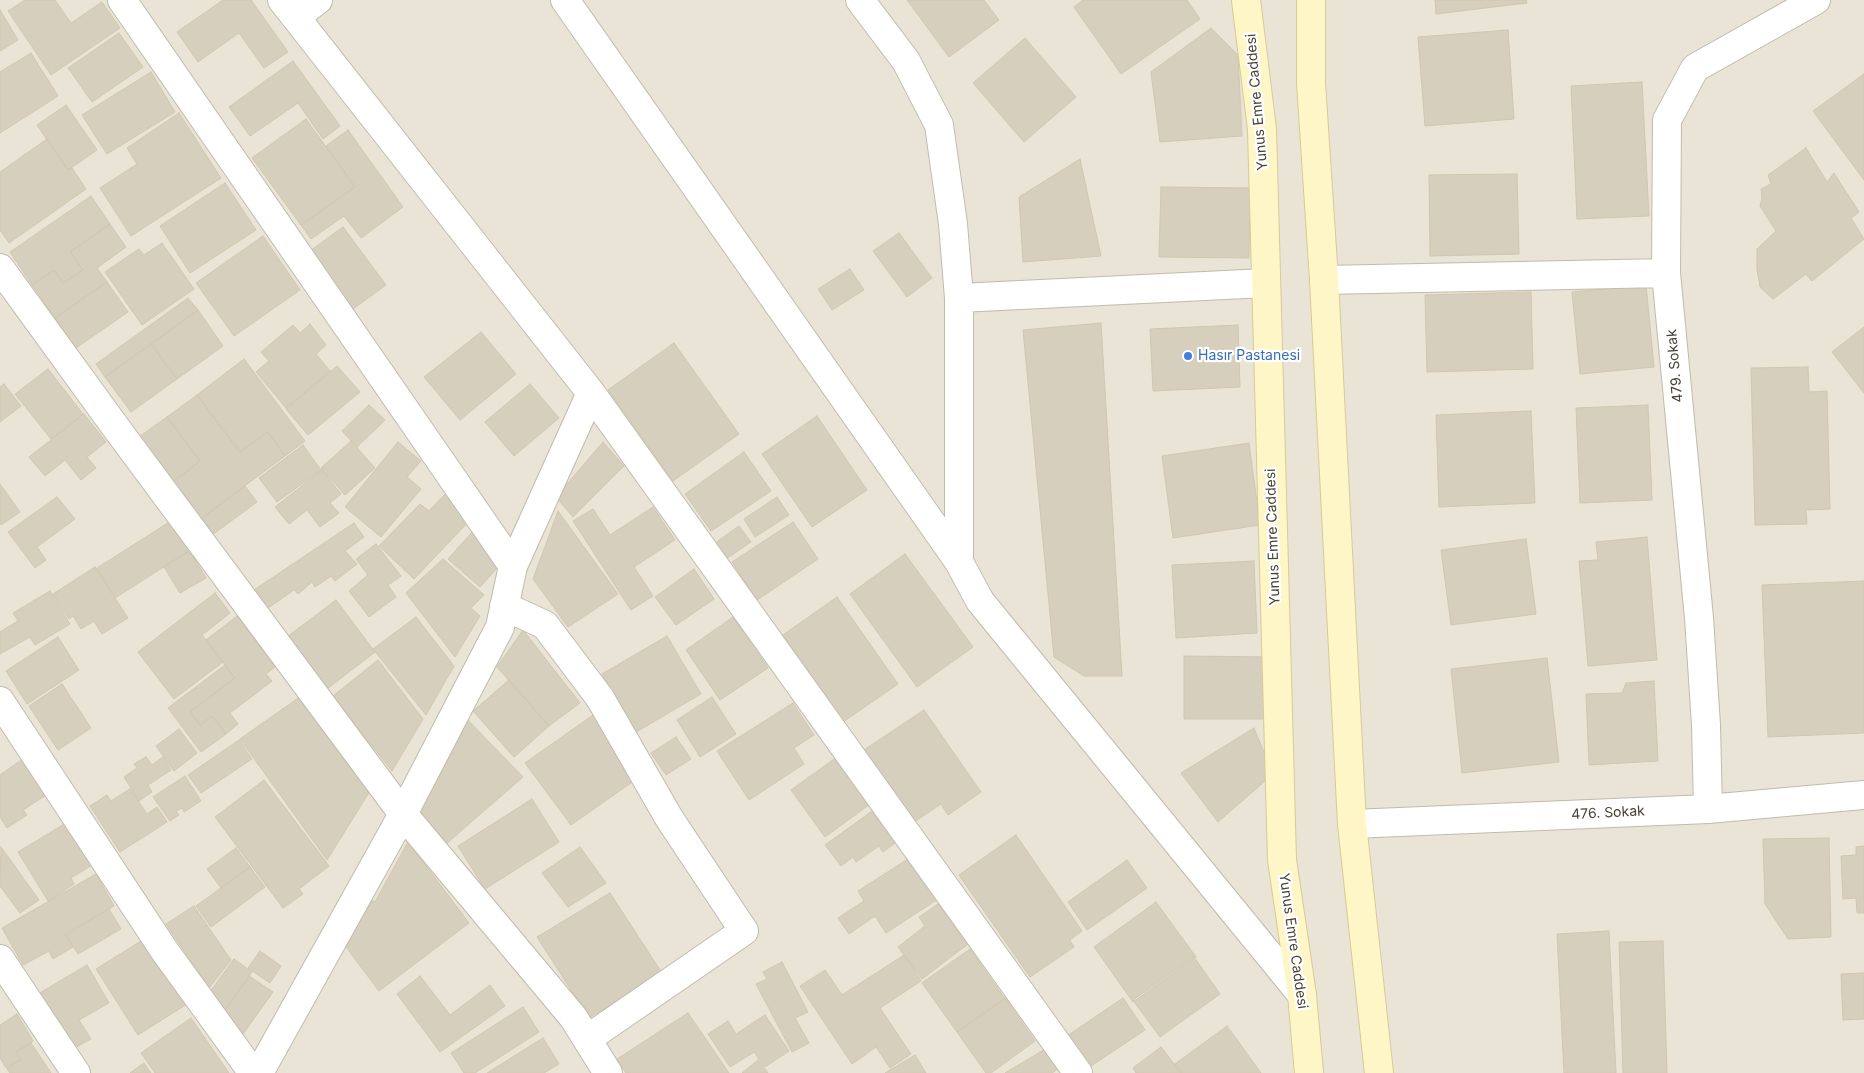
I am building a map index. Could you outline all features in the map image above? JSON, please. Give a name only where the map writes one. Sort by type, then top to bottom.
[{"type":"main road","name":"Yunus Emre Caddesi","points":[[1246,0],[1262,129],[1282,860],[1302,995],[1309,1073]]},
{"type":"main road","points":[[1311,0],[1311,83],[1324,280],[1352,824],[1379,1073]]},
{"type":"street","points":[[122,0],[513,566]]},
{"type":"street","points":[[318,0],[289,8],[591,393],[1078,1073]]},
{"type":"street","points":[[564,0],[959,562],[980,601],[1302,995]]},
{"type":"street","points":[[860,0],[906,61],[939,125],[953,224],[959,298],[959,562]]},
{"type":"street","name":"479. Sokak","points":[[1708,809],[1706,725],[1699,618],[1666,273],[1667,120],[1696,68],[1816,0]]},
{"type":"street","points":[[0,268],[114,425],[403,814],[573,1017],[608,1073]]},
{"type":"street","points":[[1324,280],[1666,273]]},
{"type":"street","points":[[959,298],[1266,283]]},
{"type":"street","points":[[259,1073],[403,814],[500,627],[513,566],[591,393]]},
{"type":"street","points":[[504,606],[545,625],[600,698],[669,818],[744,931],[587,1038]]},
{"type":"street","points":[[0,700],[164,950],[253,1073]]},
{"type":"street","name":"476. Sokak","points":[[1352,824],[1708,809],[1864,795]]},
{"type":"street","points":[[0,959],[76,1073]]},
{"type":"shaded area","points":[[0,0],[1864,0],[1864,1073],[0,1073]]},
{"type":"building","points":[[25,0],[55,0],[71,23],[102,2],[120,28],[51,75],[8,11]]},
{"type":"building","points":[[223,0],[251,0],[288,52],[264,68],[239,33],[198,62],[177,32]]},
{"type":"building","points":[[907,0],[984,0],[999,20],[949,57]]},
{"type":"building","points":[[1083,0],[1187,0],[1200,19],[1121,74],[1074,7]]},
{"type":"building","points":[[1435,0],[1526,0],[1527,3],[1436,14]]},
{"type":"building","points":[[0,10],[18,40],[0,51]]},
{"type":"building","points":[[1211,28],[1238,55],[1242,136],[1160,142],[1151,72]]},
{"type":"building","points":[[1508,30],[1514,119],[1425,126],[1418,37]]},
{"type":"building","points":[[119,33],[143,67],[92,102],[68,68]]},
{"type":"building","points":[[1025,38],[1076,97],[1024,142],[973,83]]},
{"type":"building","points":[[31,53],[58,96],[0,133],[0,72]]},
{"type":"building","points":[[293,61],[340,126],[323,139],[298,103],[250,136],[229,107]]},
{"type":"building","points":[[151,72],[175,112],[107,154],[82,115]]},
{"type":"building","points":[[1864,74],[1864,180],[1813,111]]},
{"type":"building","points":[[1642,82],[1649,216],[1577,219],[1571,86]]},
{"type":"building","points":[[66,105],[97,150],[68,170],[37,125]]},
{"type":"building","points":[[179,113],[221,178],[131,236],[100,188],[137,164],[127,148]]},
{"type":"building","points":[[306,119],[355,187],[301,225],[252,158]]},
{"type":"building","points":[[348,130],[403,207],[361,238],[344,216],[311,239],[301,225],[355,187],[326,146]]},
{"type":"building","points":[[47,139],[68,170],[72,168],[86,189],[9,243],[0,230],[0,172]]},
{"type":"building","points":[[1806,148],[1827,182],[1834,173],[1859,212],[1851,218],[1864,239],[1812,281],[1806,274],[1773,299],[1760,287],[1757,269],[1757,249],[1776,231],[1760,206],[1762,198],[1761,189],[1771,184],[1768,175]]},
{"type":"building","points":[[1080,159],[1101,256],[1023,262],[1019,197]]},
{"type":"building","points":[[1517,174],[1519,254],[1430,256],[1429,175]]},
{"type":"building","points":[[225,183],[256,230],[190,273],[160,226]]},
{"type":"building","points":[[1161,187],[1250,188],[1249,258],[1159,257]]},
{"type":"building","points":[[91,196],[110,224],[70,252],[83,270],[63,283],[54,270],[32,285],[10,252]]},
{"type":"building","points":[[110,224],[126,247],[97,268],[107,282],[55,318],[32,285],[54,270],[63,283],[83,270],[70,252]]},
{"type":"building","points":[[343,227],[386,285],[353,309],[310,251]]},
{"type":"building","points":[[899,233],[932,278],[907,297],[873,251]]},
{"type":"building","points":[[263,236],[300,290],[234,336],[196,283]]},
{"type":"building","points":[[162,243],[194,289],[142,325],[105,272],[139,249],[144,255]]},
{"type":"building","points":[[850,269],[864,290],[832,310],[818,289]]},
{"type":"building","points":[[107,282],[128,312],[76,348],[55,318]]},
{"type":"building","points":[[1646,285],[1654,367],[1580,374],[1572,292]]},
{"type":"building","points":[[1531,292],[1533,369],[1427,372],[1425,295]]},
{"type":"building","points":[[188,298],[198,310],[105,377],[96,364]]},
{"type":"building","points":[[198,310],[223,346],[177,379],[151,344]]},
{"type":"building","points":[[1101,323],[1122,676],[1084,676],[1054,657],[1023,330]]},
{"type":"building","points":[[310,324],[326,345],[316,354],[330,371],[286,408],[256,372],[269,361],[261,352],[293,325],[300,333]]},
{"type":"building","points":[[1238,325],[1240,387],[1153,391],[1150,329]]},
{"type":"building","points":[[1864,327],[1864,393],[1832,352]]},
{"type":"building","points":[[481,332],[516,374],[460,420],[424,377]]},
{"type":"building","points":[[674,343],[739,434],[673,481],[608,390]]},
{"type":"building","points":[[151,344],[177,379],[131,412],[105,377]]},
{"type":"building","points":[[244,359],[305,441],[285,456],[268,432],[240,452],[197,395]]},
{"type":"building","points":[[337,366],[360,392],[308,435],[286,409]]},
{"type":"building","points":[[1808,367],[1809,392],[1827,391],[1830,509],[1806,510],[1807,524],[1755,525],[1751,368]]},
{"type":"building","points":[[48,369],[83,414],[51,439],[15,394]]},
{"type":"building","points":[[4,384],[21,406],[0,422],[0,387]]},
{"type":"building","points":[[530,384],[559,418],[514,456],[485,422]]},
{"type":"building","points":[[197,395],[240,452],[268,432],[285,456],[197,521],[170,484],[200,461],[167,417]]},
{"type":"building","points":[[369,405],[385,420],[357,447],[342,431]]},
{"type":"building","points":[[1648,405],[1652,500],[1580,503],[1576,408]]},
{"type":"building","points":[[1531,411],[1535,503],[1439,507],[1436,415]]},
{"type":"building","points":[[84,414],[106,442],[87,457],[96,468],[81,480],[65,460],[45,476],[29,457]]},
{"type":"building","points":[[817,416],[867,490],[812,527],[762,454]]},
{"type":"building","points":[[167,417],[200,461],[170,484],[136,439]]},
{"type":"building","points":[[351,441],[375,468],[345,495],[321,468]]},
{"type":"building","points":[[398,442],[421,461],[407,477],[421,489],[381,537],[345,507]]},
{"type":"building","points":[[603,442],[624,466],[573,517],[556,497]]},
{"type":"building","points":[[1249,443],[1260,525],[1173,538],[1162,456]]},
{"type":"building","points":[[303,445],[321,470],[277,502],[259,478]]},
{"type":"building","points":[[744,452],[771,491],[711,531],[685,494]]},
{"type":"building","points":[[322,470],[341,494],[330,503],[339,513],[320,527],[307,510],[289,524],[275,507]]},
{"type":"building","points":[[0,484],[20,512],[1,525],[0,523]]},
{"type":"building","points":[[245,486],[257,502],[212,535],[200,520]]},
{"type":"building","points":[[447,492],[473,517],[414,579],[379,546],[420,504],[429,511]]},
{"type":"building","points":[[57,497],[75,519],[37,547],[46,560],[35,568],[8,532]]},
{"type":"building","points":[[777,497],[789,515],[755,537],[744,519]]},
{"type":"building","points":[[653,507],[675,540],[634,567],[653,596],[631,610],[573,521],[593,509],[610,535]]},
{"type":"building","points":[[558,511],[618,594],[568,627],[533,579]]},
{"type":"building","points":[[171,521],[190,550],[115,598],[97,568]]},
{"type":"building","points":[[793,522],[818,559],[757,600],[732,562]]},
{"type":"building","points":[[354,523],[364,537],[345,551],[357,564],[335,581],[331,576],[315,587],[312,582],[298,594],[294,590],[268,608],[254,590]]},
{"type":"building","points":[[739,526],[751,542],[726,559],[715,543]]},
{"type":"building","points":[[474,530],[506,558],[480,587],[448,559]]},
{"type":"building","points":[[1647,537],[1657,660],[1588,666],[1579,561],[1598,560],[1596,542]]},
{"type":"building","points":[[1526,539],[1536,614],[1451,625],[1441,550]]},
{"type":"building","points":[[376,544],[401,576],[388,585],[396,597],[369,617],[349,591],[368,575],[356,559]]},
{"type":"building","points":[[190,551],[206,578],[180,593],[164,567]]},
{"type":"building","points":[[905,554],[973,647],[917,687],[850,594]]},
{"type":"building","points":[[443,559],[484,595],[471,608],[480,616],[455,657],[406,593]]},
{"type":"building","points":[[1254,561],[1257,633],[1176,638],[1172,565]]},
{"type":"building","points":[[95,567],[128,618],[102,634],[94,621],[81,629],[73,616],[69,619],[53,594]]},
{"type":"building","points":[[694,569],[714,599],[676,625],[655,597]]},
{"type":"building","points":[[1864,581],[1864,733],[1768,737],[1762,585]]},
{"type":"building","points":[[50,591],[70,624],[35,645],[30,637],[0,654],[0,632],[18,621],[13,613]]},
{"type":"building","points":[[215,593],[230,613],[202,635],[223,662],[174,699],[138,652]]},
{"type":"building","points":[[837,597],[898,684],[843,722],[783,635]]},
{"type":"building","points":[[336,600],[375,652],[327,689],[287,637]]},
{"type":"building","points":[[237,616],[275,667],[266,674],[272,681],[230,713],[238,724],[226,734],[212,716],[200,725],[190,712],[235,678],[206,640]]},
{"type":"building","points":[[416,617],[454,666],[426,715],[373,649]]},
{"type":"building","points":[[733,617],[768,668],[720,700],[686,650]]},
{"type":"building","points":[[523,630],[580,703],[549,726],[497,667]]},
{"type":"building","points":[[667,636],[701,694],[636,732],[602,674]]},
{"type":"building","points":[[58,637],[79,670],[27,704],[6,671]]},
{"type":"building","points":[[1184,656],[1268,657],[1267,719],[1184,719]]},
{"type":"building","points":[[1547,658],[1559,762],[1462,773],[1451,669]]},
{"type":"building","points":[[378,660],[423,719],[392,771],[333,696]]},
{"type":"building","points":[[225,665],[235,678],[190,712],[200,725],[212,716],[226,734],[201,752],[168,708]]},
{"type":"building","points":[[509,680],[549,726],[514,757],[473,711]]},
{"type":"building","points":[[1654,681],[1658,761],[1589,765],[1586,694],[1622,693],[1626,683]]},
{"type":"building","points":[[62,684],[91,728],[58,750],[29,706]]},
{"type":"building","points":[[301,696],[370,791],[327,860],[240,739]]},
{"type":"building","points":[[712,697],[736,734],[700,757],[677,720]]},
{"type":"building","points":[[793,703],[814,735],[794,748],[804,764],[749,800],[717,751]]},
{"type":"building","points":[[924,710],[981,792],[948,815],[941,804],[911,824],[861,752]]},
{"type":"building","points":[[460,712],[523,777],[446,844],[417,808]]},
{"type":"building","points":[[593,715],[638,778],[571,825],[525,763]]},
{"type":"building","points":[[1254,728],[1273,774],[1218,822],[1181,773]]},
{"type":"building","points":[[179,729],[197,753],[174,771],[156,746]]},
{"type":"building","points":[[676,737],[691,759],[666,775],[651,753]]},
{"type":"building","points":[[239,740],[252,759],[201,793],[188,775]]},
{"type":"building","points":[[27,756],[51,792],[23,810],[27,815],[7,828],[0,817],[0,775]]},
{"type":"building","points":[[146,757],[152,765],[163,757],[171,770],[148,785],[152,792],[139,801],[124,777],[137,768],[134,764]]},
{"type":"building","points":[[837,757],[870,804],[825,837],[791,790]]},
{"type":"building","points":[[185,776],[201,801],[184,812],[182,808],[176,811],[179,815],[170,821],[153,797]]},
{"type":"building","points":[[264,780],[329,866],[299,889],[303,894],[283,908],[215,817]]},
{"type":"building","points":[[130,789],[147,814],[157,807],[167,822],[120,852],[90,806],[107,795],[111,801]]},
{"type":"building","points":[[532,799],[559,842],[485,889],[458,846]]},
{"type":"building","points":[[875,809],[899,840],[883,852],[879,846],[856,862],[853,857],[841,866],[825,845]]},
{"type":"building","points":[[66,823],[92,865],[71,878],[74,884],[48,901],[18,852]]},
{"type":"building","points":[[1016,835],[1082,931],[1070,940],[1074,947],[1030,977],[959,875]]},
{"type":"building","points":[[1829,838],[1831,937],[1788,939],[1765,904],[1763,839]]},
{"type":"building","points":[[408,842],[469,923],[379,991],[343,943],[367,898],[375,902]]},
{"type":"building","points":[[1864,846],[1864,913],[1857,913],[1856,898],[1843,899],[1841,856],[1856,855],[1856,847]]},
{"type":"building","points":[[1,847],[39,900],[20,913],[0,886]]},
{"type":"building","points":[[580,847],[606,883],[568,907],[542,873]]},
{"type":"building","points":[[236,848],[250,867],[221,888],[207,869]]},
{"type":"building","points":[[911,857],[938,899],[886,933],[875,916],[849,934],[838,918],[864,901],[858,891]]},
{"type":"building","points":[[1127,860],[1147,888],[1087,930],[1068,902]]},
{"type":"building","points":[[250,867],[265,887],[211,927],[196,906]]},
{"type":"building","points":[[96,874],[114,906],[65,934],[73,947],[53,959],[49,951],[23,965],[2,928]]},
{"type":"building","points":[[610,893],[662,973],[589,1018],[537,937]]},
{"type":"building","points":[[1156,902],[1196,957],[1133,1002],[1094,947]]},
{"type":"building","points":[[938,904],[968,944],[922,979],[898,947],[925,926],[919,917]]},
{"type":"building","points":[[194,906],[231,960],[209,988],[166,924]]},
{"type":"building","points":[[109,909],[121,929],[78,954],[66,935]]},
{"type":"building","points":[[1609,931],[1616,1073],[1564,1073],[1557,934]]},
{"type":"building","points":[[146,938],[187,1004],[138,1035],[96,969]]},
{"type":"building","points":[[1663,941],[1667,1073],[1623,1073],[1619,942]]},
{"type":"building","points":[[970,949],[1005,999],[957,1032],[922,983]]},
{"type":"building","points":[[260,951],[281,966],[270,983],[248,968]]},
{"type":"building","points":[[904,955],[921,981],[880,1008],[911,1054],[890,1068],[876,1047],[852,1064],[800,986],[825,970],[842,995]]},
{"type":"building","points":[[1194,957],[1220,994],[1160,1037],[1133,1000]]},
{"type":"building","points":[[234,959],[252,972],[225,1010],[207,996]]},
{"type":"building","points":[[782,962],[808,1012],[795,1018],[809,1043],[792,1052],[756,984],[767,979],[763,972]]},
{"type":"building","points":[[87,965],[109,1003],[79,1020],[91,1039],[71,1050],[38,994]]},
{"type":"building","points":[[1864,973],[1864,1019],[1843,1020],[1841,974]]},
{"type":"building","points":[[249,976],[273,992],[243,1034],[220,1018]]},
{"type":"building","points":[[420,976],[450,1015],[490,985],[505,1006],[440,1052],[397,994]]},
{"type":"building","points":[[1005,998],[1035,1041],[991,1073],[986,1073],[957,1032]]},
{"type":"building","points":[[1123,998],[1145,1030],[1088,1068],[1067,1036]]},
{"type":"building","points":[[523,1007],[539,1032],[475,1073],[464,1073],[451,1053]]},
{"type":"building","points":[[688,1013],[729,1073],[626,1073],[617,1059]]},
{"type":"building","points":[[17,1014],[33,1041],[16,1052],[20,1060],[6,1068],[0,1058],[0,1025]]},
{"type":"building","points":[[765,1015],[789,1051],[765,1067],[754,1052],[730,1067],[708,1034],[728,1021],[736,1034]]},
{"type":"building","points":[[191,1018],[229,1073],[155,1073],[141,1053]]},
{"type":"building","points":[[1227,1026],[1261,1073],[1182,1073],[1175,1064]]},
{"type":"building","points":[[543,1038],[559,1064],[544,1073],[487,1073]]},
{"type":"building","points":[[31,1043],[51,1073],[10,1073],[7,1069],[21,1059],[17,1052]]},
{"type":"building","points":[[1161,1047],[1181,1073],[1136,1073],[1133,1068]]},
{"type":"building","points":[[1047,1048],[1059,1068],[1052,1073],[1005,1073]]},
{"type":"building","points":[[915,1055],[926,1073],[885,1073]]},
{"type":"building","points":[[758,1060],[768,1073],[742,1073]]},
{"type":"building","points":[[144,1063],[151,1073],[130,1073]]},
{"type":"place","name":"Hasır Pastanesi","points":[[1188,356]]}]
